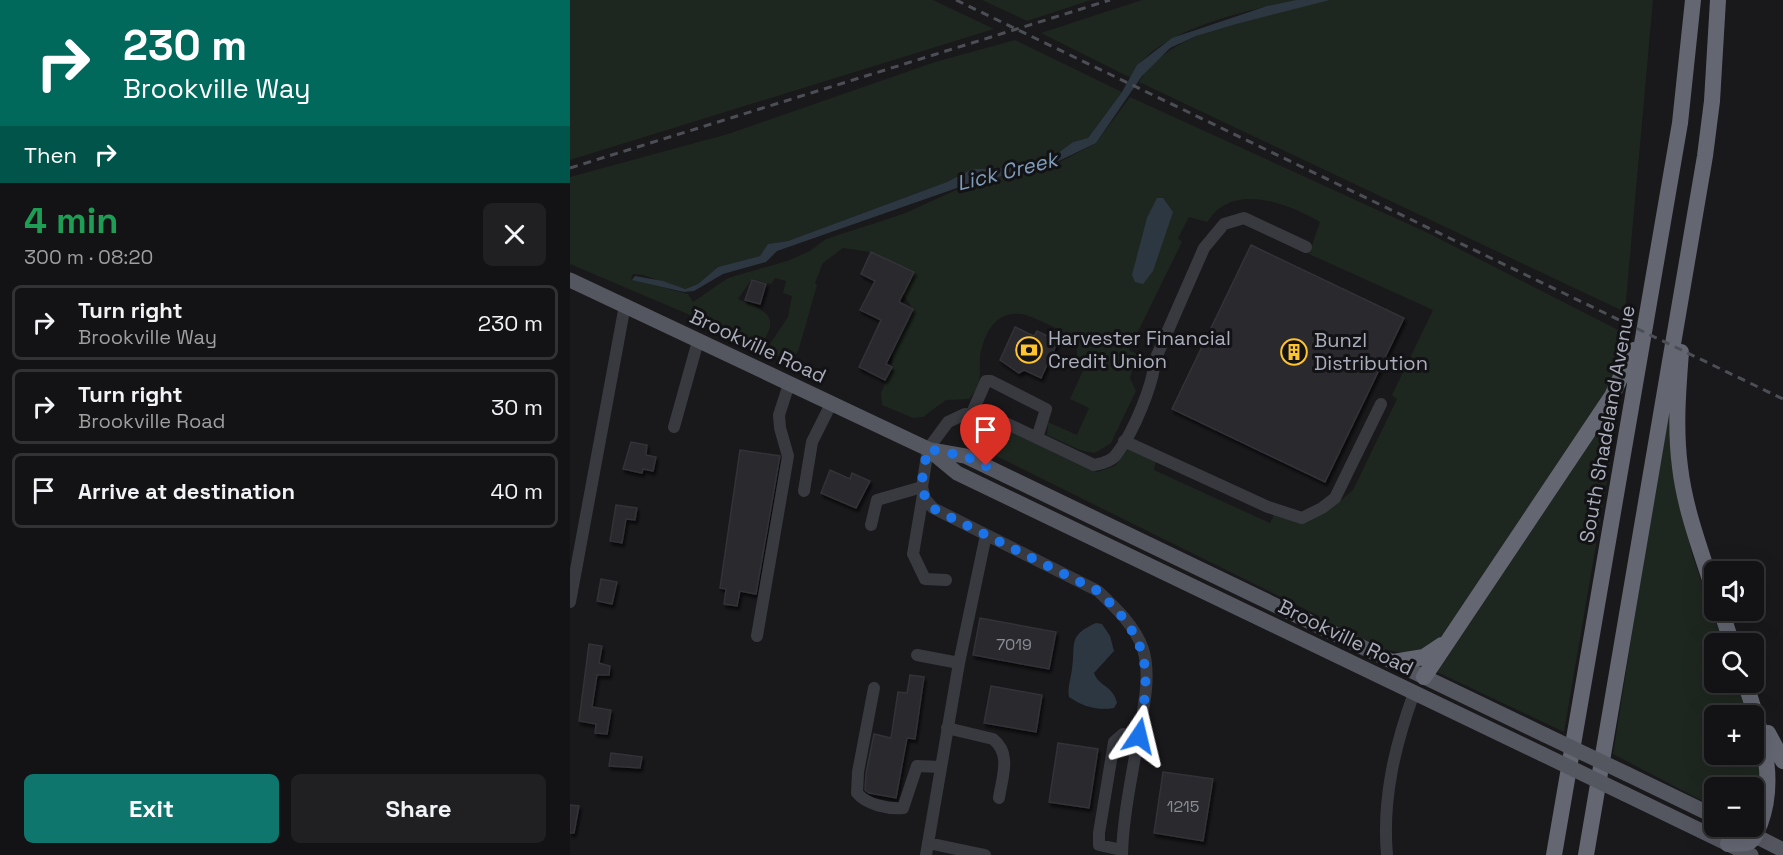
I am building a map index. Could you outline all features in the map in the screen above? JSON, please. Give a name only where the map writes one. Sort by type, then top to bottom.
[{"type":"highway","name":"South Shadeland Avenue","points":[[1554,855],[1682,112],[1693,0]]},
{"type":"highway","points":[[1586,855],[1686,271],[1710,117],[1718,0]]},
{"type":"highway","points":[[1686,271],[1677,400],[1678,452],[1692,527],[1704,562]]},
{"type":"highway","points":[[1424,677],[1612,396],[1632,356],[1654,277]]},
{"type":"highway","points":[[1393,662],[1431,655],[1447,641]]},
{"type":"highway","points":[[1749,693],[1783,761]]},
{"type":"highway","points":[[1749,693],[1764,742],[1768,775],[1764,813]]},
{"type":"highway","points":[[1728,844],[1747,843],[1754,837]]},
{"type":"main road","name":"Brookville Road","points":[[570,280],[928,449],[965,456],[1704,811]]},
{"type":"main road","name":"Brookville Road","points":[[928,449],[957,473],[1751,855]]},
{"type":"main road","points":[[1414,693],[1424,677]]},
{"type":"main road","points":[[1757,837],[1783,850]]},
{"type":"street","points":[[946,580],[925,579],[913,554],[928,449],[948,422],[972,413],[993,417],[1094,465],[1106,463],[1118,454],[1124,441],[1153,377],[1155,360],[1204,248],[1224,224],[1244,218],[1306,247]]},
{"type":"street","points":[[570,602],[575,545],[625,305]]},
{"type":"street","points":[[674,427],[698,341]]},
{"type":"street","points":[[972,413],[986,381],[991,381],[1042,405],[1047,413],[1037,438]]},
{"type":"street","points":[[757,636],[788,456],[780,428],[779,415],[789,384]]},
{"type":"street","points":[[804,492],[812,442],[831,404]]},
{"type":"street","points":[[1124,441],[1268,507],[1302,518],[1322,508],[1335,498],[1381,404]]},
{"type":"street","points":[[871,525],[877,500],[923,491]]},
{"type":"street","points":[[923,491],[936,510],[1098,591],[1119,610],[1134,631],[1143,650],[1145,699],[1122,853],[1099,844],[1098,833],[1114,742],[1123,734],[1139,736]]},
{"type":"street","points":[[985,855],[927,849],[959,663],[987,535]]},
{"type":"street","points":[[916,656],[959,663]]},
{"type":"street","points":[[874,688],[856,786],[860,797],[867,802],[903,808],[917,766],[941,767]]},
{"type":"street","points":[[1387,855],[1386,807],[1390,779],[1403,725],[1414,693]]},
{"type":"street","points":[[947,728],[993,739],[999,743],[1005,755],[999,798]]},
{"type":"shaded area","points":[[570,0],[933,0],[994,29],[570,160]]},
{"type":"shaded area","points":[[982,0],[1091,0],[1027,21]]},
{"type":"shaded area","points":[[1142,0],[1296,0],[1228,16],[1180,35],[1159,47],[1142,61],[1131,78],[1041,33]]},
{"type":"shaded area","points":[[1330,0],[1653,0],[1625,312],[1139,82],[1154,63],[1174,48],[1198,35],[1253,17]]},
{"type":"shaded area","points":[[1015,40],[1122,92],[1088,138],[1073,142],[1054,156],[1034,164],[1017,162],[999,169],[972,169],[947,182],[788,241],[769,244],[760,256],[718,267],[698,284],[684,289],[643,275],[633,274],[631,279],[688,294],[693,302],[728,278],[790,260],[810,251],[826,239],[903,214],[974,182],[1002,176],[1015,170],[1038,171],[1056,164],[1096,143],[1130,97],[1428,233],[1630,336],[1625,353],[1594,414],[1441,637],[1420,650],[1405,652],[1380,648],[1367,643],[1320,620],[1319,616],[984,450],[965,434],[967,425],[976,421],[1001,426],[1097,472],[1115,466],[1128,449],[1156,460],[1154,470],[1270,523],[1274,515],[1307,521],[1334,506],[1353,490],[1397,399],[1392,395],[1433,310],[1309,254],[1320,222],[1284,205],[1257,199],[1244,199],[1220,208],[1207,222],[1189,217],[1178,238],[1182,242],[1129,350],[1137,354],[1130,378],[1136,391],[1111,443],[1095,453],[1080,450],[1047,435],[1048,422],[1077,435],[1089,408],[1070,399],[1086,364],[1077,360],[1077,344],[1052,326],[1023,315],[1006,315],[999,319],[988,332],[981,351],[979,381],[969,399],[946,400],[923,417],[913,418],[882,405],[881,393],[892,367],[893,351],[913,309],[903,294],[913,272],[871,252],[843,248],[823,263],[815,283],[817,285],[798,352],[787,360],[773,354],[770,344],[788,317],[792,296],[783,293],[786,281],[775,278],[771,284],[752,279],[738,299],[761,310],[769,319],[768,333],[762,343],[758,344],[570,264],[570,177],[728,134],[935,62]]},
{"type":"shaded area","points":[[1622,393],[1564,732],[1437,672]]},
{"type":"shaded area","points":[[1670,394],[1677,491],[1692,554],[1704,588],[1704,621],[1715,621],[1720,633],[1704,633],[1704,693],[1740,693],[1745,705],[1704,705],[1704,765],[1759,765],[1761,777],[1704,777],[1704,802],[1613,754]]},
{"type":"water","name":"Lick Creek","points":[[1296,0],[1330,0],[1196,36],[1170,48],[1142,76],[1096,143],[1038,171],[1015,170],[1002,176],[974,182],[777,251],[766,262],[723,274],[694,291],[684,292],[632,280],[635,276],[663,281],[685,289],[698,284],[718,267],[760,256],[768,244],[788,241],[947,182],[972,169],[999,169],[1017,162],[1034,164],[1054,156],[1073,142],[1088,138],[1122,92],[1137,65],[1172,38],[1267,6]]},
{"type":"water","points":[[1157,198],[1163,198],[1173,212],[1153,271],[1143,284],[1135,282],[1132,275],[1147,218]]},
{"type":"water","points":[[1096,623],[1102,624],[1110,636],[1114,651],[1094,673],[1115,697],[1117,703],[1114,708],[1090,707],[1069,697],[1075,641],[1081,632]]},
{"type":"building","name":"Bunzl Distribution","points":[[1251,245],[1404,318],[1325,482],[1172,409]]},
{"type":"building","points":[[871,252],[914,272],[899,302],[913,309],[886,364],[892,367],[885,380],[859,367],[881,320],[860,310],[875,281],[861,274]]},
{"type":"building","points":[[752,280],[766,284],[760,304],[745,300]]},
{"type":"building","name":"Harvester Financial Credit Union","points":[[1015,327],[1034,336],[1037,331],[1058,341],[1041,378],[1024,370],[1019,373],[1000,360]]},
{"type":"building","points":[[631,442],[647,445],[646,455],[656,457],[653,471],[643,469],[642,473],[623,469]]},
{"type":"building","points":[[740,450],[780,456],[756,594],[740,591],[737,606],[724,604],[726,589],[720,588]]},
{"type":"building","points":[[830,470],[850,479],[852,473],[870,481],[856,508],[821,493]]},
{"type":"building","points":[[616,505],[637,508],[635,520],[626,519],[622,543],[610,541]]},
{"type":"building","points":[[601,579],[617,582],[612,604],[597,601]]},
{"type":"building","points":[[980,618],[1056,632],[1049,669],[973,655]]},
{"type":"building","points":[[589,644],[602,646],[599,663],[610,666],[609,675],[597,675],[592,707],[611,710],[607,734],[595,733],[596,724],[579,721]]},
{"type":"building","points":[[910,675],[924,677],[915,739],[907,738],[896,798],[869,793],[865,790],[866,773],[874,734],[891,738],[898,692],[907,693]]},
{"type":"building","points":[[991,686],[1042,695],[1036,732],[984,723]]},
{"type":"building","points":[[1058,743],[1098,749],[1089,808],[1049,802]]},
{"type":"building","points":[[611,753],[642,757],[640,768],[609,766]]},
{"type":"building","points":[[1163,772],[1213,779],[1203,841],[1154,833]]},
{"type":"building","points":[[570,805],[579,806],[574,833],[570,833]]},
{"type":"railway","points":[[956,0],[1783,399]]},
{"type":"railway","points":[[570,168],[1110,0]]},
{"type":"place","name":"Harvester Financial Credit Union","points":[[1029,350]]},
{"type":"place","name":"Bunzl Distribution","points":[[1294,352]]},
{"type":"route","points":[[986,466],[965,456],[928,449],[922,483],[925,499],[936,510],[1098,591],[1119,610],[1134,631],[1143,650],[1146,674],[1145,699],[1139,736]]}]
